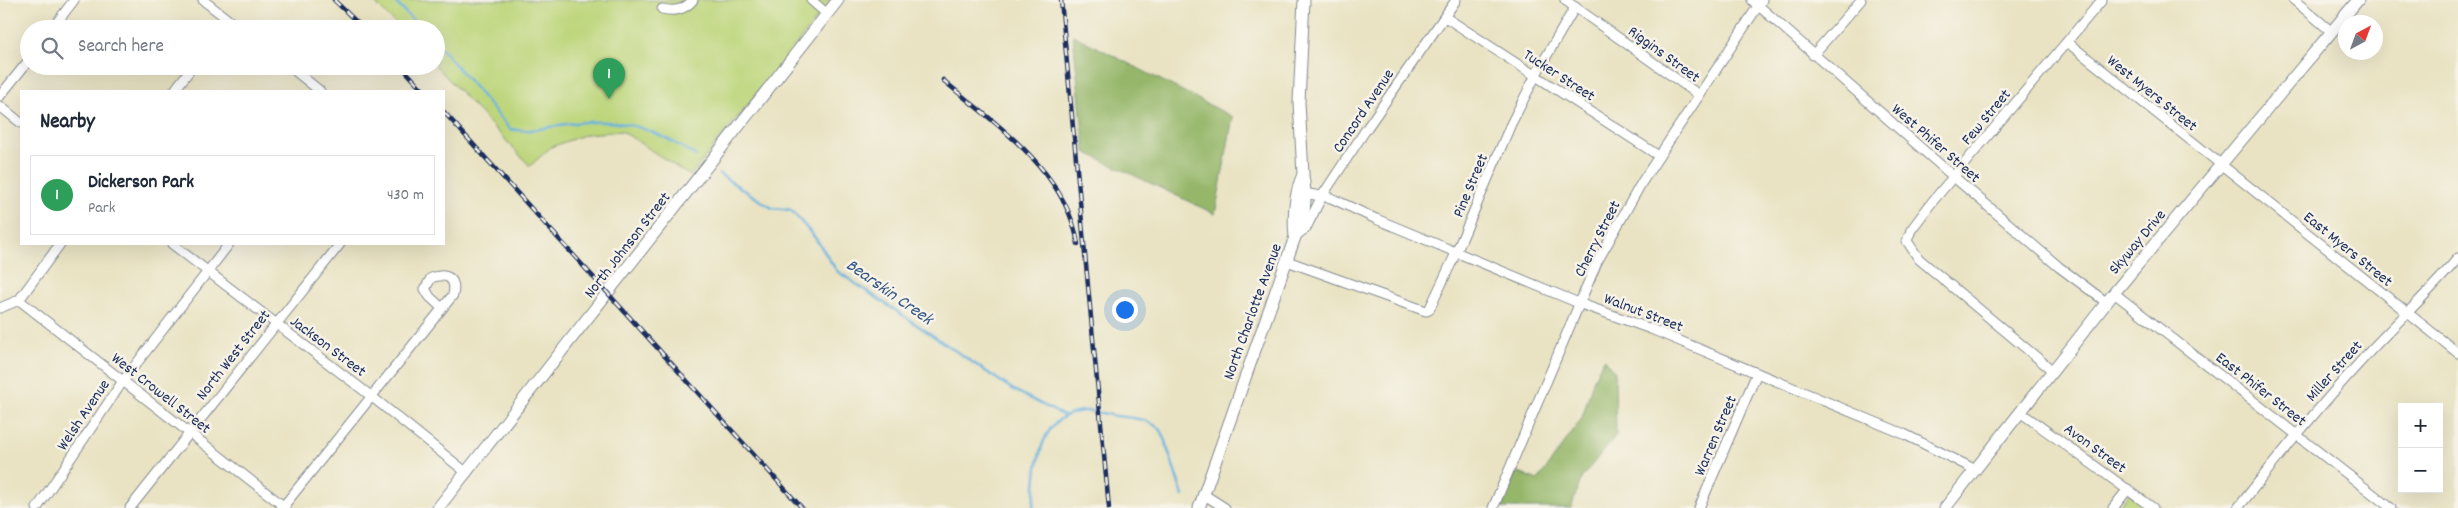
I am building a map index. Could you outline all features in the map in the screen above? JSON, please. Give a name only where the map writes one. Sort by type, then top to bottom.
[{"type":"main road","name":"North Johnson Street","points":[[438,508],[838,0]]},
{"type":"main road","name":"North Charlotte Avenue","points":[[1199,508],[1295,237],[1302,224],[1303,174],[1299,102],[1304,0]]},
{"type":"main road","name":"Skyway Drive","points":[[1945,508],[2106,302],[2358,0]]},
{"type":"street","points":[[59,20],[74,0]]},
{"type":"street","points":[[203,0],[228,20]]},
{"type":"street","points":[[662,9],[680,10],[693,0]]},
{"type":"street","points":[[811,0],[827,14]]},
{"type":"street","name":"Concord Avenue","points":[[1295,237],[1306,228],[1322,196],[1366,128],[1456,0]]},
{"type":"street","name":"Riggins Street","points":[[1565,0],[1699,95]]},
{"type":"street","points":[[1814,55],[1861,0]]},
{"type":"street","name":"Few Street","points":[[2053,371],[1919,259],[1907,241],[1911,230],[2102,0]]},
{"type":"street","points":[[2294,0],[2332,32]]},
{"type":"street","name":"West Phifer Street","points":[[1757,2],[1814,55],[1954,177],[2059,266],[2106,302]]},
{"type":"street","name":"Cherry Street","points":[[1493,508],[1581,304],[1597,262],[1660,156],[1757,2]]},
{"type":"street","name":"Pine Street","points":[[1287,261],[1426,311],[1430,308],[1456,253],[1511,124],[1535,76],[1575,7]]},
{"type":"street","name":"Tucker Street","points":[[1445,17],[1660,156]]},
{"type":"street","name":"West Myers Street","points":[[2067,42],[2221,165]]},
{"type":"street","points":[[0,96],[20,71]]},
{"type":"street","points":[[175,90],[186,75]]},
{"type":"street","points":[[300,75],[319,90]]},
{"type":"street","points":[[0,106],[20,122]]},
{"type":"street","name":"East Myers Street","points":[[2221,165],[2458,353]]},
{"type":"street","name":"Walnut Street","points":[[1302,193],[1322,196],[1581,304],[1651,329],[1904,434],[1976,470]]},
{"type":"street","points":[[0,308],[20,300],[59,245]]},
{"type":"street","name":"Jackson Street","points":[[173,245],[467,472]]},
{"type":"street","name":"Welsh Avenue","points":[[37,508],[123,381],[228,245]]},
{"type":"street","name":"North West Street","points":[[130,508],[339,245]]},
{"type":"street","name":"Miller Street","points":[[2238,508],[2296,434],[2458,258]]},
{"type":"street","name":"East Phifer Street","points":[[2114,293],[2391,508]]},
{"type":"street","name":"West Crowell Street","points":[[20,300],[284,508]]},
{"type":"street","points":[[284,508],[442,308]]},
{"type":"street","name":"Warren Street","points":[[1699,508],[1757,373]]},
{"type":"street","name":"Avon Street","points":[[2020,412],[2153,508]]},
{"type":"street","points":[[2113,508],[2128,489]]},
{"type":"street","points":[[1203,494],[1225,508]]},
{"type":"green space","points":[[372,0],[832,0],[690,176],[622,131],[587,134],[551,147],[530,166],[444,75],[445,20],[392,20]]},
{"type":"green space","points":[[1073,35],[1233,117],[1215,214],[1085,152]]},
{"type":"green space","points":[[1604,358],[1615,372],[1616,435],[1582,477],[1571,508],[1502,508],[1516,472],[1538,480],[1582,418],[1593,381]]},
{"type":"green space","points":[[2129,493],[2149,508],[2117,508]]},
{"type":"waterway","name":"Bearskin Creek","points":[[393,0],[413,20]]},
{"type":"waterway","name":"Bearskin Creek","points":[[445,53],[510,129],[531,130],[585,122],[619,123],[634,126],[664,137],[696,156]]},
{"type":"waterway","name":"Bearskin Creek","points":[[719,174],[772,208],[791,210],[816,239],[837,271],[1012,389],[1062,415]]},
{"type":"waterway","name":"Bearskin Creek","points":[[1033,508],[1038,463],[1041,448],[1047,435],[1055,423],[1067,415],[1082,411],[1141,419],[1158,427],[1162,432],[1183,496]]},
{"type":"railway","points":[[334,0],[355,20]]},
{"type":"railway","points":[[1061,0],[1109,508]]},
{"type":"railway","points":[[409,75],[423,90]]},
{"type":"railway","points":[[943,80],[1006,132],[1044,171],[1059,193],[1071,218],[1078,244]]},
{"type":"railway","points":[[445,113],[802,508]]},
{"type":"place","name":"Dickerson Park","points":[[609,99]]}]
